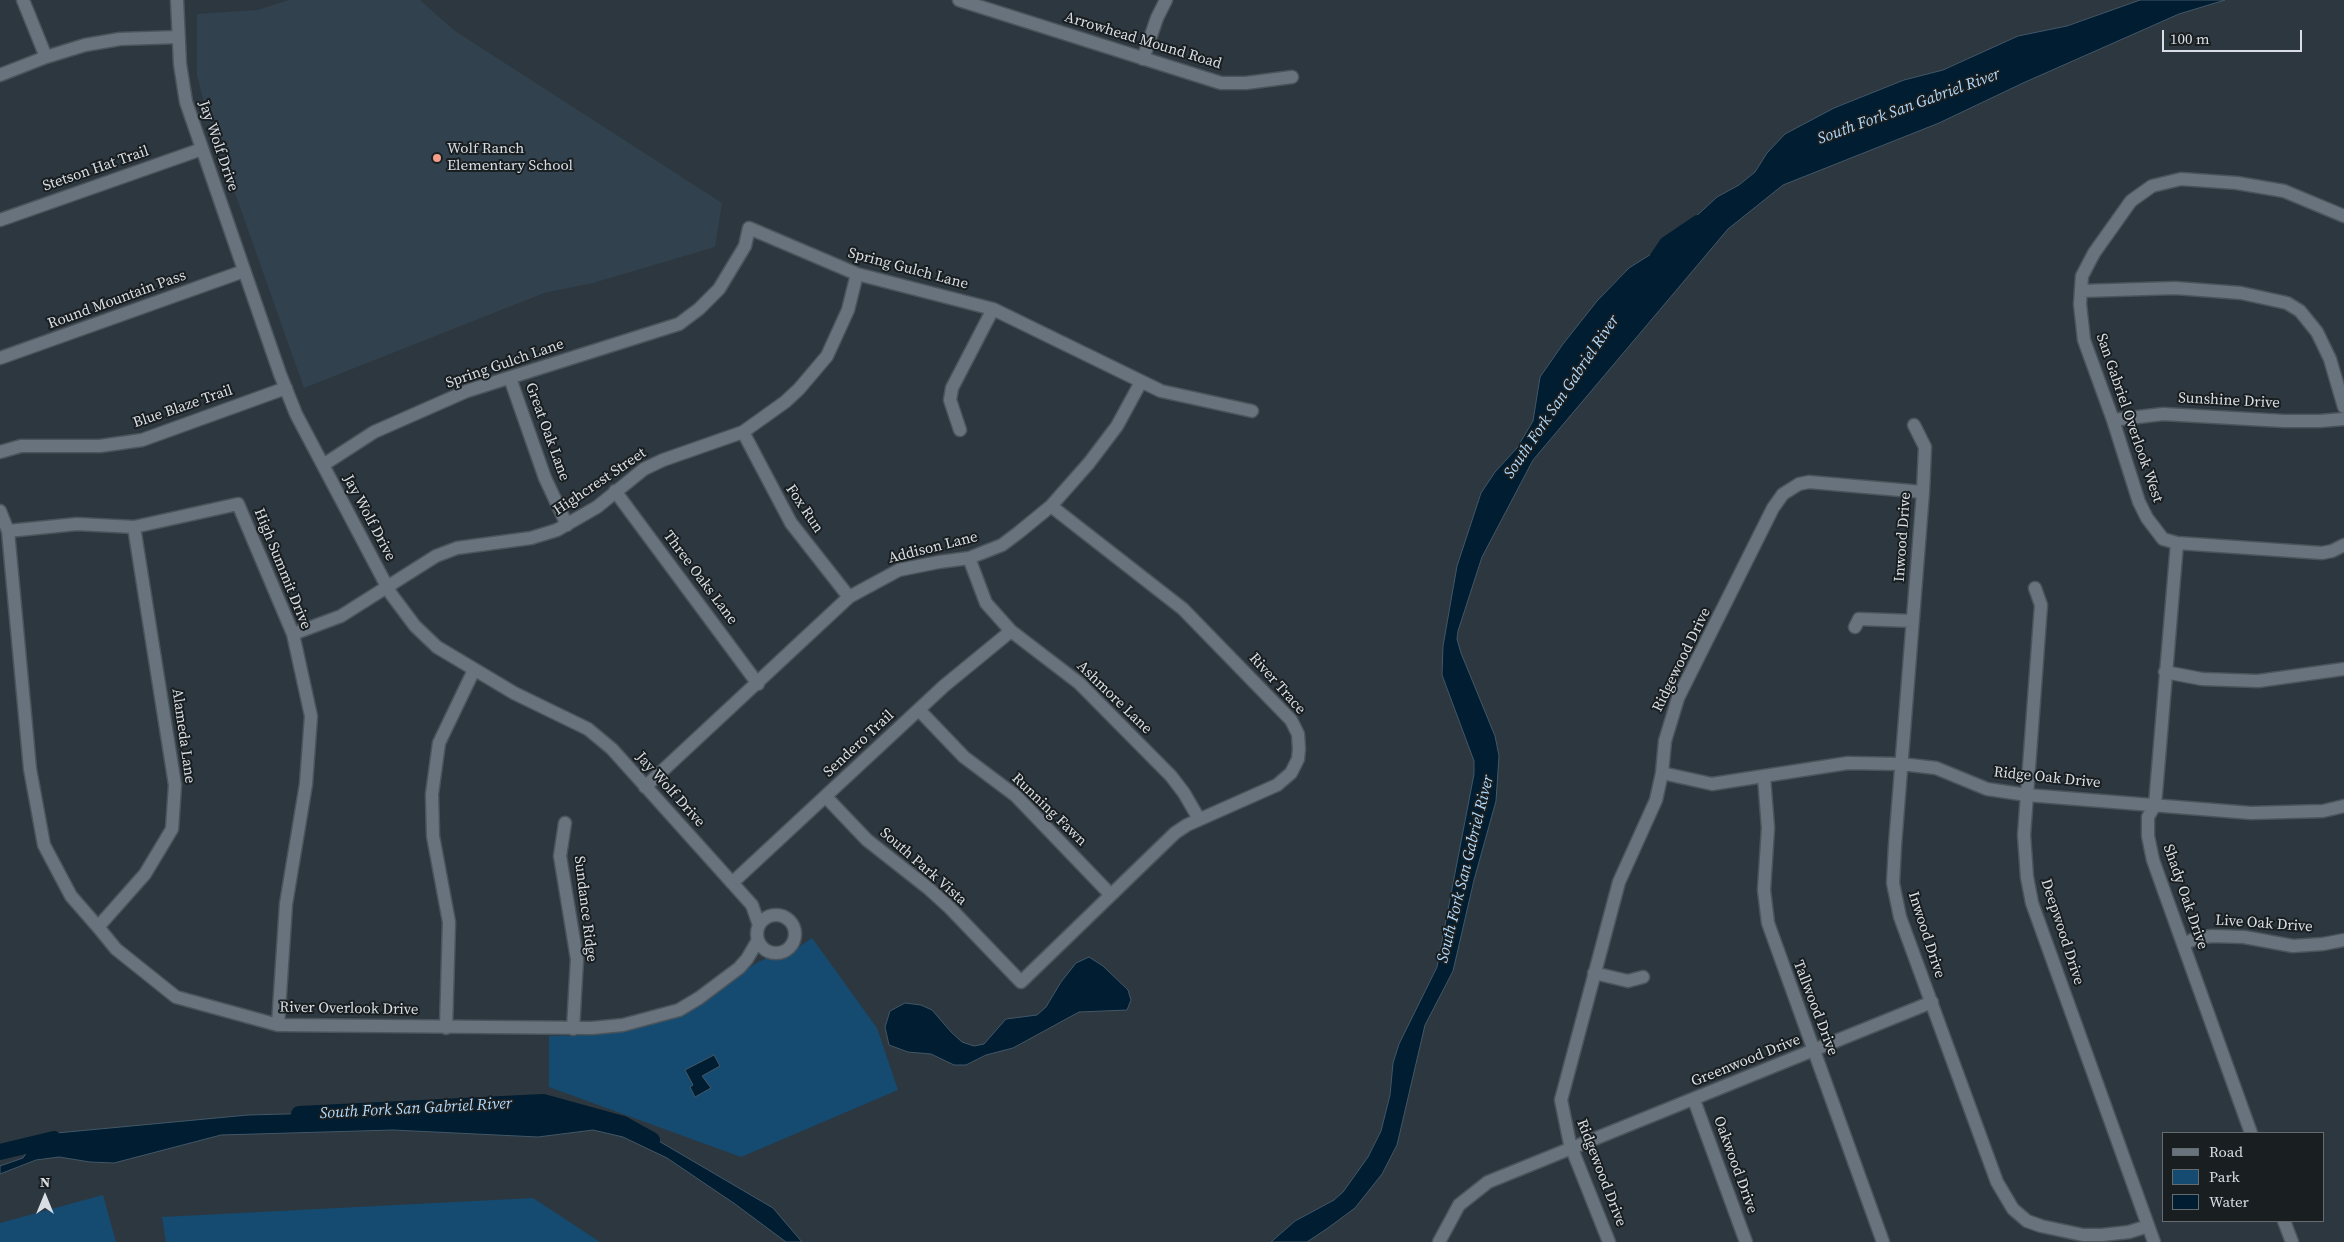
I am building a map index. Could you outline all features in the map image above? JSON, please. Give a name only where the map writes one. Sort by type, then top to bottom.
[{"type":"street","points":[[23,0],[46,57]]},
{"type":"street","name":"Jay Wolf Drive","points":[[177,0],[178,37],[184,90],[244,271],[296,414],[388,588],[415,626],[437,647],[514,693],[588,730],[612,749],[752,905],[771,916]]},
{"type":"street","name":"Arrowhead Mound Road","points":[[959,0],[1221,83],[1246,83],[1292,77]]},
{"type":"street","points":[[1143,59],[1157,18],[1166,0]]},
{"type":"street","points":[[0,75],[46,57],[102,41],[178,37]]},
{"type":"street","name":"Stetson Hat Trail","points":[[0,220],[202,149]]},
{"type":"street","name":"San Gabriel Overlook West","points":[[2177,542],[2163,539],[2147,518],[2139,502],[2113,420],[2084,340],[2081,322],[2081,290],[2082,276],[2088,264],[2120,214],[2141,193],[2166,182],[2181,179],[2237,183],[2284,191],[2344,216]]},
{"type":"street","name":"Spring Gulch Lane","points":[[323,465],[374,432],[467,391],[679,324],[700,309],[719,289],[745,246],[749,228],[857,274],[993,309],[1141,382],[1180,397],[1252,411]]},
{"type":"street","name":"Round Mountain Pass","points":[[0,358],[244,271]]},
{"type":"street","name":"Highcrest Street","points":[[293,634],[341,616],[436,556],[457,548],[531,538],[567,525],[596,507],[644,469],[663,460],[743,432],[785,402],[799,389],[827,356],[848,310],[857,274]]},
{"type":"street","points":[[2081,290],[2175,288],[2241,293],[2287,303],[2300,311],[2317,332],[2330,359],[2344,407]]},
{"type":"street","points":[[960,430],[950,400],[952,388],[993,309]]},
{"type":"street","name":"Great Oak Lane","points":[[510,378],[544,478],[567,525]]},
{"type":"street","name":"Addison Lane","points":[[645,787],[850,597],[899,570],[970,558],[1002,545],[1051,506],[1089,463],[1117,426],[1141,382]]},
{"type":"street","name":"Blue Blaze Trail","points":[[0,452],[21,446],[100,446],[142,440],[286,388]]},
{"type":"street","name":"Sunshine Drive","points":[[2113,420],[2163,414],[2284,421],[2344,419]]},
{"type":"street","name":"Inwood Drive","points":[[1914,425],[1925,447],[1924,492],[1895,845],[1895,896],[1900,917],[1997,1182],[2013,1209],[2027,1221],[2083,1235],[2129,1232],[2148,1226]]},
{"type":"street","name":"Fox Run","points":[[743,432],[791,523],[850,597]]},
{"type":"street","name":"Ridgewood Drive","points":[[1610,1242],[1572,1148],[1563,1118],[1561,1100],[1618,882],[1656,800],[1662,773],[1665,741],[1678,698],[1773,508],[1783,494],[1798,484],[1809,482],[1924,492]]},
{"type":"street","name":"Three Oaks Lane","points":[[615,491],[758,684]]},
{"type":"street","name":"High Summit Drive","points":[[8,531],[77,524],[134,527],[238,504],[293,634],[311,716],[306,784],[286,904],[278,1025]]},
{"type":"street","name":"River Trace","points":[[1022,982],[1110,894],[1175,833],[1199,819],[1263,792],[1287,778],[1298,759],[1299,741],[1291,720],[1183,609],[1051,506]]},
{"type":"street","name":"River Overlook Drive","points":[[0,511],[8,531],[30,769],[44,845],[70,896],[116,949],[176,997],[278,1025],[573,1029],[623,1025],[679,1010],[706,993],[748,959]]},
{"type":"street","name":"Alameda Lane","points":[[98,927],[145,874],[172,829],[175,785],[134,527]]},
{"type":"street","points":[[2177,542],[2322,553],[2332,551],[2344,545]]},
{"type":"street","name":"Shady Oak Drive","points":[[2177,542],[2155,805],[2148,817],[2148,836],[2153,860],[2251,1132]]},
{"type":"street","name":"Ashmore Lane","points":[[970,558],[986,603],[1011,631],[1079,683],[1171,776],[1199,819]]},
{"type":"street","name":"Deepwood Drive","points":[[2035,588],[2041,605],[2024,856],[2032,903],[2154,1242]]},
{"type":"street","points":[[1855,627],[1859,619],[1913,621]]},
{"type":"street","name":"Sendero Trail","points":[[732,883],[918,710],[1011,631]]},
{"type":"street","points":[[446,1028],[449,922],[433,836],[432,794],[439,743],[474,670]]},
{"type":"street","points":[[2165,672],[2202,679],[2258,681],[2344,670]]},
{"type":"street","name":"Running Fawn","points":[[918,710],[964,757],[1016,796],[1110,894]]},
{"type":"street","name":"Ridge Oak Drive","points":[[1662,773],[1712,784],[1848,762],[1901,764],[1936,768],[1986,789],[2027,795],[2271,813],[2323,811],[2344,806]]},
{"type":"street","name":"Tallwood Drive","points":[[1764,777],[1768,828],[1764,907],[1775,947],[1883,1242]]},
{"type":"street","name":"South Park Vista","points":[[826,797],[867,840],[928,888],[950,908],[1022,982]]},
{"type":"street","name":"Sundance Ridge","points":[[565,823],[560,856],[577,958],[573,1029]]},
{"type":"street","name":"Jay Wolf Drive","points":[[752,905],[759,925]]},
{"type":"street","points":[[777,915],[788,919],[792,924],[795,935],[791,946],[781,952],[770,952],[748,959],[758,940],[759,925],[771,916],[777,915]]},
{"type":"street","name":"Live Oak Drive","points":[[2183,944],[2197,938],[2212,936],[2244,937],[2293,946],[2323,944],[2344,940]]},
{"type":"street","points":[[758,940],[760,945],[770,952]]},
{"type":"street","points":[[1594,973],[1628,981],[1643,976]]},
{"type":"street","name":"Greenwood Drive","points":[[1439,1242],[1459,1205],[1488,1182],[1932,1002]]},
{"type":"street","name":"Oakwood Drive","points":[[1694,1100],[1746,1242]]},
{"type":"street","points":[[2284,1222],[2292,1242]]},
{"type":"shaded area","name":"Wolf Ranch Elementary School","points":[[289,0],[420,0],[455,31],[722,203],[715,247],[593,283],[544,293],[304,388],[207,114],[197,75],[197,14],[257,10]]},
{"type":"green space","points":[[812,938],[877,1028],[898,1090],[741,1157],[549,1087],[549,1036],[593,1035],[635,1029],[662,1020],[760,961],[772,956],[787,955]]},
{"type":"green space","points":[[103,1195],[116,1242],[0,1242],[0,1223]]},
{"type":"green space","points":[[533,1198],[600,1242],[166,1242],[162,1217]]},
{"type":"water","points":[[2140,0],[2225,0],[2179,14],[2023,83],[1939,123],[1783,185],[1728,229],[1533,460],[1482,557],[1458,631],[1457,639],[1461,653],[1495,736],[1499,756],[1496,801],[1474,880],[1453,971],[1425,1025],[1397,1145],[1382,1174],[1355,1208],[1307,1242],[1271,1242],[1295,1221],[1334,1200],[1343,1192],[1368,1157],[1381,1131],[1390,1095],[1393,1063],[1399,1044],[1437,967],[1474,774],[1474,761],[1442,675],[1443,646],[1457,566],[1481,493],[1495,472],[1517,448],[1533,421],[1540,377],[1563,344],[1597,301],[1629,268],[1648,256],[1672,245],[1692,220],[1717,197],[1739,185],[1755,172],[1767,153],[1785,134],[1834,108],[1904,80],[1943,70],[2018,36],[2067,26]]},
{"type":"water","points":[[1089,957],[1103,966],[1128,990],[1131,1000],[1127,1010],[1079,1012],[1013,1048],[986,1055],[966,1065],[954,1065],[931,1054],[908,1052],[889,1045],[885,1027],[890,1011],[905,1003],[921,1005],[932,1010],[962,1042],[974,1046],[984,1044],[1006,1019],[1037,1015],[1046,1007],[1061,982],[1076,963]]},
{"type":"water","points":[[714,1055],[720,1066],[702,1076],[711,1088],[695,1097],[690,1087],[693,1085],[685,1070]]},
{"type":"water","points":[[484,1105],[546,1108],[596,1114],[614,1121],[657,1140],[773,1208],[802,1242],[786,1242],[735,1204],[667,1158],[623,1137],[593,1130],[538,1137],[393,1130],[221,1135],[114,1163],[90,1162],[59,1157],[36,1160],[0,1174],[0,1166],[23,1158],[33,1142],[46,1134],[248,1115],[359,1112]]},
{"type":"waterway","name":"South Fork San Gabriel River","points":[[1651,268],[1667,244],[1698,223]]},
{"type":"waterway","name":"South Fork San Gabriel River","points":[[299,1114],[543,1102],[623,1124],[652,1140]]},
{"type":"waterway","name":"South Fork San Gabriel River","points":[[0,1152],[54,1139]]},
{"type":"place","name":"Wolf Ranch Elementary School","points":[[437,158]]}]
